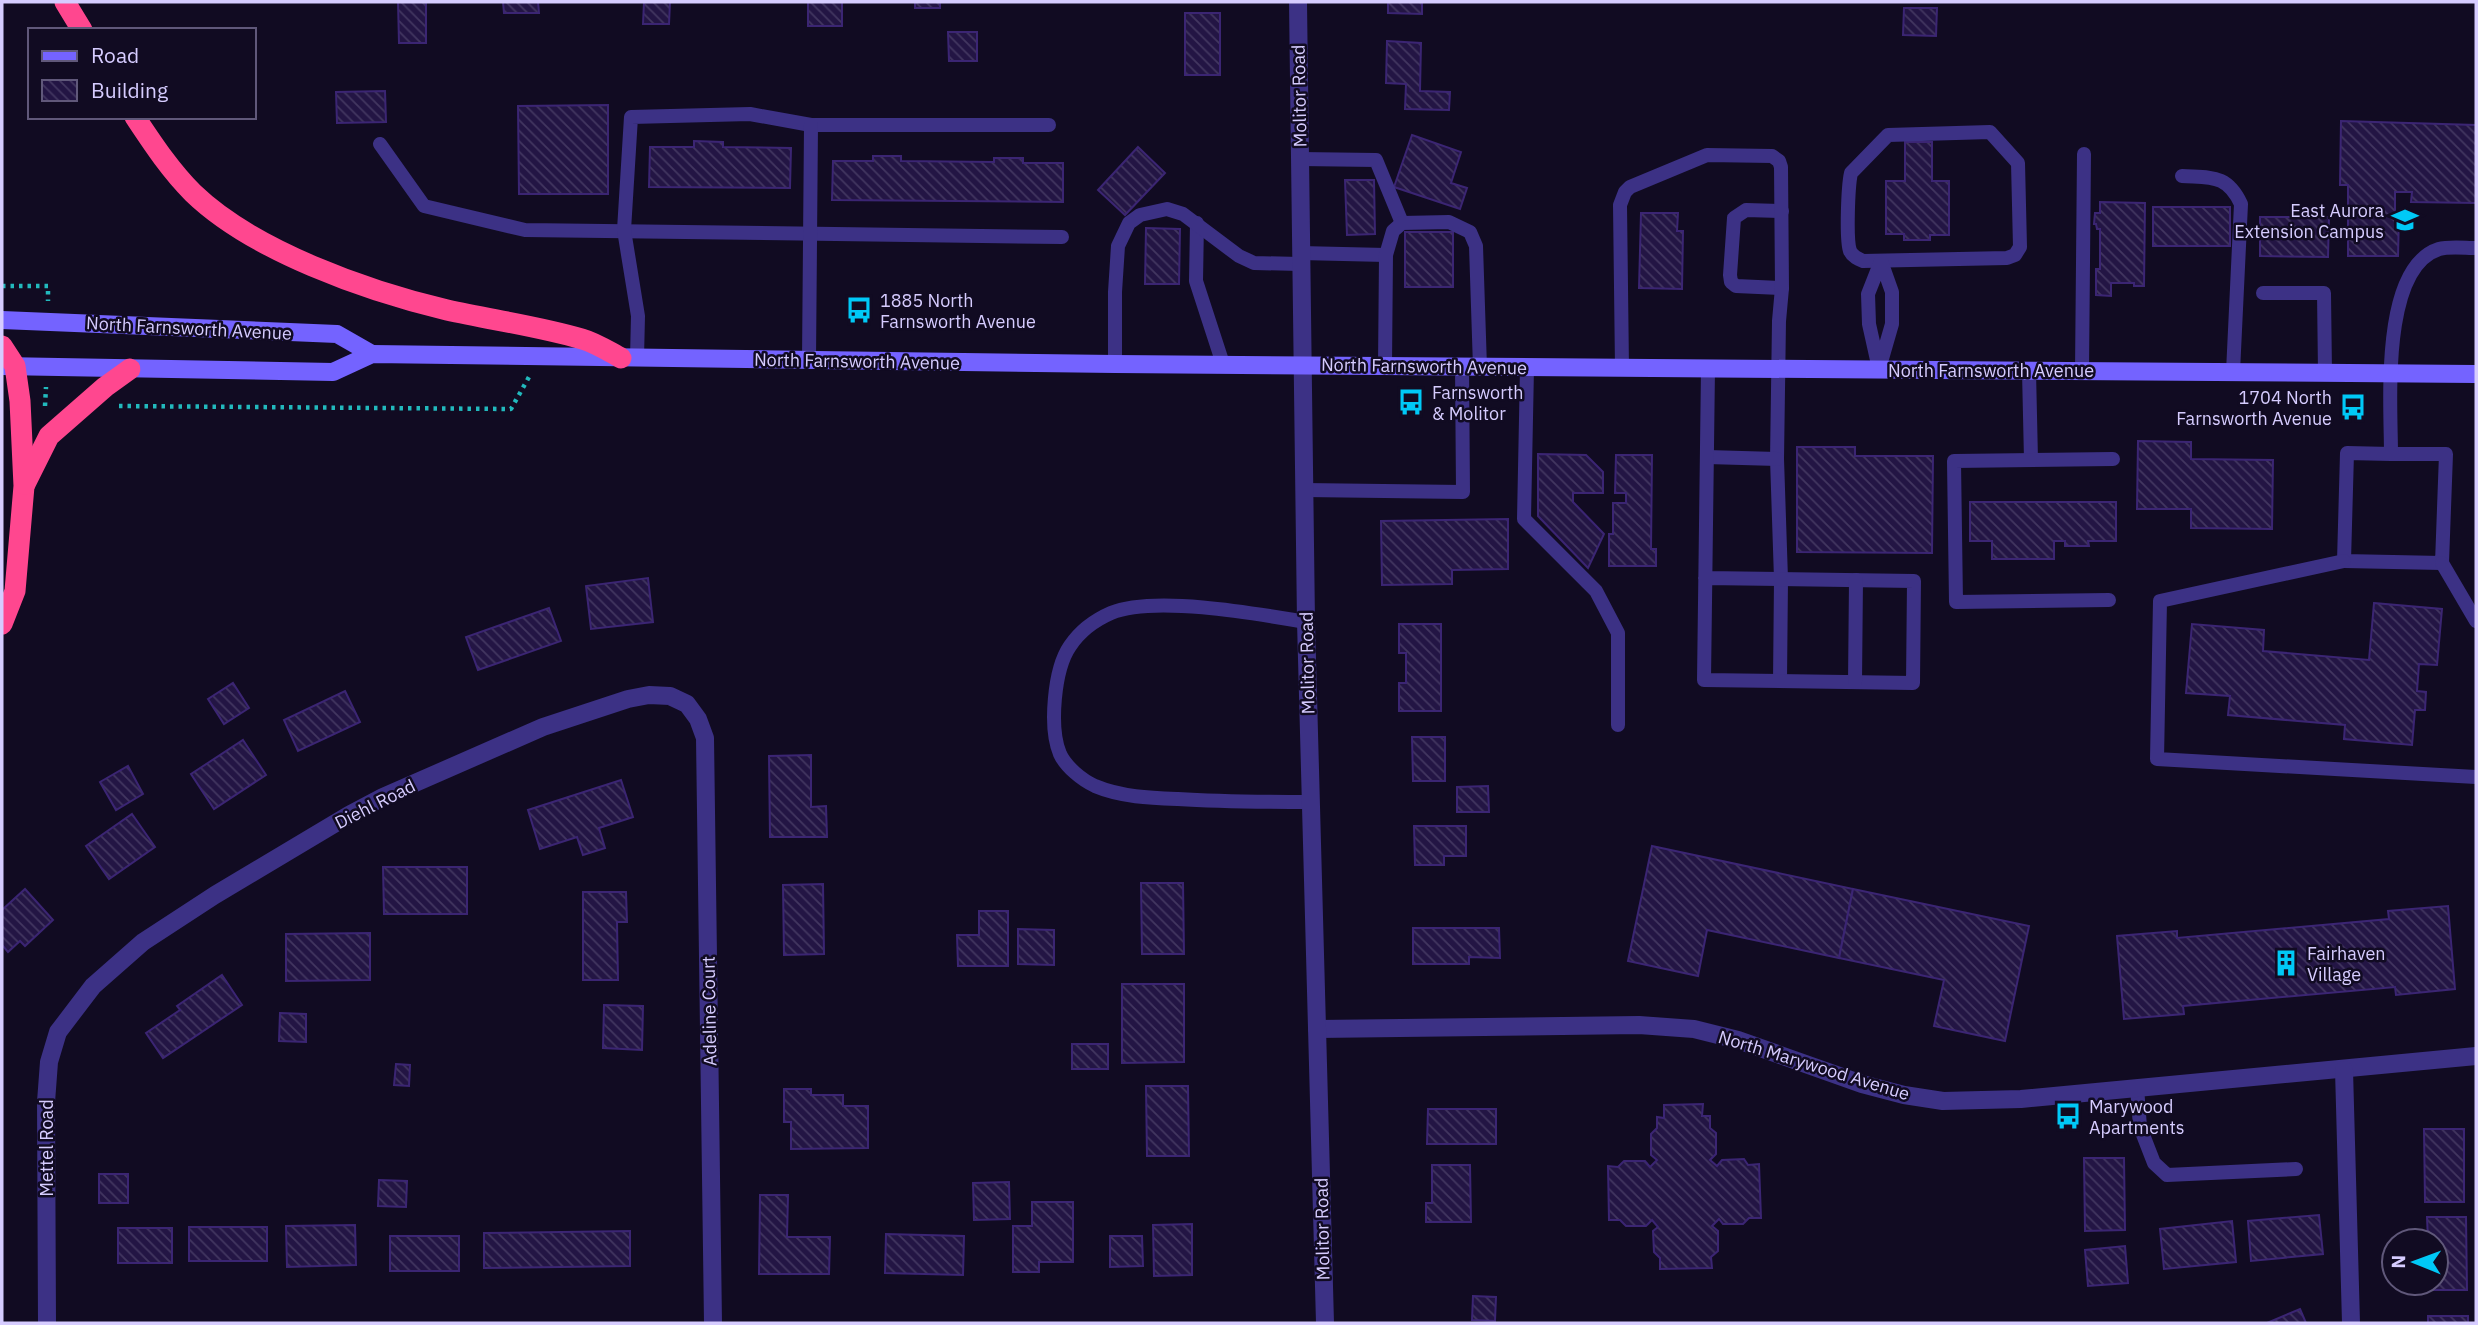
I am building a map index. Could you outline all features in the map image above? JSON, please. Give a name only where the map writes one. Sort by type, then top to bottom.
[{"type":"highway","points":[[65,2],[81,28]]},
{"type":"highway","points":[[136,119],[158,152],[195,195],[250,234],[292,256],[405,299],[585,340],[629,358]]},
{"type":"highway","points":[[2,346],[20,401],[24,486],[15,591],[2,624]]},
{"type":"highway","points":[[24,486],[49,436],[130,369]]},
{"type":"main road","name":"North Farnsworth Avenue","points":[[2,320],[337,334],[372,354]]},
{"type":"main road","name":"North Farnsworth Avenue","points":[[8,366],[333,372],[372,354],[1527,368],[2476,374]]},
{"type":"street","name":"Molitor Road","points":[[1298,2],[1306,622],[1325,1323]]},
{"type":"street","name":"Diehl Road","points":[[93,986],[143,942],[215,895],[383,797],[543,727],[628,699],[649,695],[670,696],[687,704]]},
{"type":"street","name":"Adeline Court","points":[[687,704],[698,719],[705,737],[713,1323]]},
{"type":"street","name":"Mettel Road","points":[[47,1323],[46,1102],[49,1062],[58,1032],[93,986]]},
{"type":"street","name":"North Marywood Avenue","points":[[1317,1029],[1639,1025],[1693,1029],[1738,1040],[1862,1084],[1904,1095],[1943,1101],[2021,1099],[2476,1056]]},
{"type":"street","points":[[2344,1070],[2351,1323]]},
{"type":"lane","points":[[629,358],[638,316],[624,230],[631,117],[750,114],[811,125],[1049,125]]},
{"type":"lane","points":[[809,360],[811,125]]},
{"type":"lane","points":[[1990,132],[2018,163],[2020,247],[2015,255],[2007,258],[1881,261],[1863,261],[1850,251],[1851,173],[1888,135],[1990,132]]},
{"type":"lane","points":[[380,144],[424,206],[525,230],[1062,237]]},
{"type":"lane","points":[[2082,371],[2084,154]]},
{"type":"lane","points":[[1622,368],[1620,205],[1625,192],[1630,187],[1700,156],[1772,156],[1779,161],[1782,211],[1777,458],[1781,579],[1780,681]]},
{"type":"lane","points":[[1300,159],[1376,160],[1402,223]]},
{"type":"lane","points":[[2182,176],[2219,178],[2235,191],[2241,204],[2233,372]]},
{"type":"lane","points":[[1115,364],[1118,246],[1129,223],[1140,215],[1167,209],[1182,214],[1239,256],[1254,263],[1386,255]]},
{"type":"lane","points":[[1782,211],[1746,211],[1734,218],[1730,275],[1731,282],[1736,286],[1782,288]]},
{"type":"lane","points":[[1385,365],[1386,255],[1393,231],[1402,223],[1450,222],[1470,232],[1476,246],[1480,366]]},
{"type":"lane","points":[[1197,223],[1196,281],[1223,364]]},
{"type":"lane","points":[[2391,454],[2390,373],[2393,324],[2409,276],[2426,257],[2439,249],[2476,248]]},
{"type":"lane","points":[[1879,369],[1892,324],[1892,292],[1881,261]]},
{"type":"lane","points":[[1879,369],[1870,324],[1868,294],[1881,261]]},
{"type":"lane","points":[[2263,293],[2324,293],[2325,373]]},
{"type":"lane","points":[[1304,490],[1463,492],[1462,366]]},
{"type":"lane","points":[[1527,368],[1524,519],[1596,591],[1618,633],[1618,725]]},
{"type":"lane","points":[[1705,578],[1914,581],[1913,683],[1704,680],[1707,369]]},
{"type":"lane","points":[[2029,371],[2031,460]]},
{"type":"lane","points":[[2344,561],[2347,453],[2446,454],[2442,562],[2476,621]]},
{"type":"lane","points":[[1707,457],[1777,458]]},
{"type":"lane","points":[[2109,600],[1956,602],[1954,461],[2113,459]]},
{"type":"lane","points":[[2442,562],[2344,561],[2160,601],[2157,759],[2476,777]]},
{"type":"lane","points":[[1855,682],[1856,580]]},
{"type":"lane","points":[[1306,622],[1242,611],[1147,605],[1112,612],[1084,629],[1069,648],[1058,677],[1055,730],[1061,755],[1075,773],[1093,785],[1116,792],[1230,803],[1311,802]]},
{"type":"lane","points":[[2137,1087],[2140,1127],[2154,1163],[2167,1175],[2296,1169]]},
{"type":"path","points":[[2,285],[48,286],[48,296]]},
{"type":"path","points":[[108,406],[511,408],[539,357]]},
{"type":"path","points":[[46,388],[45,408],[53,408]]},
{"type":"building","points":[[398,2],[426,2],[426,43],[399,43]]},
{"type":"building","points":[[503,2],[538,2],[539,13],[504,13]]},
{"type":"building","points":[[644,2],[670,2],[669,24],[643,24]]},
{"type":"building","points":[[808,2],[842,2],[842,26],[808,26]]},
{"type":"building","points":[[915,2],[940,2],[940,8],[915,8]]},
{"type":"building","points":[[1388,2],[1422,2],[1422,14],[1388,13]]},
{"type":"building","points":[[1904,8],[1937,8],[1936,36],[1903,35]]},
{"type":"building","points":[[1185,13],[1220,13],[1220,75],[1185,75]]},
{"type":"building","points":[[948,32],[977,32],[977,61],[949,61]]},
{"type":"building","points":[[1387,41],[1421,43],[1420,91],[1450,92],[1449,110],[1405,109],[1406,84],[1386,83]]},
{"type":"building","points":[[385,91],[386,122],[337,123],[336,92]]},
{"type":"building","points":[[608,105],[608,194],[519,194],[518,106]]},
{"type":"building","points":[[2341,121],[2476,125],[2476,203],[2411,202],[2412,192],[2395,192],[2395,216],[2399,216],[2398,256],[2348,256],[2348,185],[2340,185]]},
{"type":"building","points":[[1412,135],[1461,152],[1451,183],[1467,188],[1460,209],[1394,187]]},
{"type":"building","points":[[694,141],[723,142],[723,147],[791,148],[790,188],[649,187],[650,147],[694,147]]},
{"type":"building","points":[[1905,142],[1932,142],[1932,181],[1949,181],[1949,235],[1930,235],[1930,240],[1904,240],[1904,234],[1886,234],[1886,181],[1905,181]]},
{"type":"building","points":[[1138,147],[1165,173],[1125,215],[1098,190]]},
{"type":"building","points":[[873,156],[901,156],[901,161],[994,162],[994,158],[1023,158],[1023,163],[1063,163],[1063,202],[832,200],[833,161],[873,161]]},
{"type":"building","points":[[1345,180],[1374,180],[1375,234],[1347,235]]},
{"type":"building","points":[[2100,202],[2145,203],[2144,286],[2111,283],[2111,296],[2096,295],[2096,269],[2100,269],[2100,229],[2094,224],[2095,213],[2100,213]]},
{"type":"building","points":[[2153,207],[2230,207],[2230,246],[2153,246]]},
{"type":"building","points":[[1641,213],[1678,213],[1677,231],[1683,231],[1682,289],[1639,288]]},
{"type":"building","points":[[2260,217],[2329,217],[2328,257],[2260,256]]},
{"type":"building","points":[[1146,228],[1180,229],[1179,284],[1145,284]]},
{"type":"building","points":[[1405,232],[1453,232],[1453,287],[1405,287]]},
{"type":"building","points":[[2138,441],[2191,442],[2191,459],[2273,460],[2272,529],[2191,528],[2191,509],[2137,509]]},
{"type":"building","points":[[1797,447],[1855,447],[1855,456],[1933,456],[1932,553],[1797,552]]},
{"type":"building","points":[[1538,454],[1586,455],[1603,472],[1603,493],[1573,493],[1573,502],[1604,534],[1588,568],[1538,516]]},
{"type":"building","points":[[1616,455],[1652,455],[1651,549],[1656,549],[1656,566],[1609,566],[1613,503],[1626,503],[1626,493],[1615,493]]},
{"type":"building","points":[[1970,502],[2116,502],[2116,541],[2088,541],[2089,546],[2065,546],[2065,541],[2054,541],[2054,559],[1992,559],[1992,541],[1970,541]]},
{"type":"building","points":[[1508,519],[1508,569],[1452,570],[1452,584],[1382,585],[1381,521]]},
{"type":"building","points":[[648,578],[653,622],[591,629],[586,586]]},
{"type":"building","points":[[2374,603],[2442,609],[2437,665],[2419,664],[2417,691],[2426,692],[2425,710],[2415,710],[2412,745],[2344,739],[2345,725],[2228,715],[2230,696],[2186,693],[2192,624],[2264,630],[2263,651],[2369,660]]},
{"type":"building","points":[[549,608],[561,641],[478,670],[466,637]]},
{"type":"building","points":[[1399,624],[1441,624],[1441,711],[1399,711],[1399,683],[1406,683],[1406,653],[1399,653]]},
{"type":"building","points":[[233,683],[249,708],[224,724],[208,699]]},
{"type":"building","points":[[345,691],[360,722],[298,751],[284,720]]},
{"type":"building","points":[[1412,737],[1445,737],[1445,781],[1413,781]]},
{"type":"building","points":[[243,740],[266,775],[214,809],[191,774]]},
{"type":"building","points":[[811,755],[811,807],[826,806],[827,837],[770,837],[769,756]]},
{"type":"building","points":[[128,766],[143,794],[116,810],[100,782]]},
{"type":"building","points":[[621,780],[633,817],[599,828],[605,848],[583,855],[577,837],[540,849],[528,810]]},
{"type":"building","points":[[1488,786],[1489,812],[1457,812],[1457,787]]},
{"type":"building","points":[[132,814],[155,847],[109,879],[86,846]]},
{"type":"building","points":[[1414,826],[1466,826],[1466,856],[1444,856],[1444,865],[1415,865]]},
{"type":"building","points":[[1652,846],[1853,889],[1839,958],[1707,930],[1698,976],[1628,961]]},
{"type":"building","points":[[383,867],[467,867],[467,914],[384,914]]},
{"type":"building","points":[[1141,883],[1183,883],[1184,954],[1142,954]]},
{"type":"building","points":[[823,884],[824,954],[784,955],[783,885]]},
{"type":"building","points":[[25,889],[53,920],[25,946],[20,941],[8,952],[2,945],[2,910]]},
{"type":"building","points":[[1853,889],[2029,926],[2005,1041],[1934,1026],[1944,980],[1839,958]]},
{"type":"building","points":[[583,892],[626,892],[627,922],[617,922],[618,980],[583,980]]},
{"type":"building","name":"Fairhaven Village","points":[[2448,906],[2455,989],[2396,995],[2395,987],[2183,1006],[2184,1014],[2124,1019],[2117,936],[2177,931],[2177,938],[2389,919],[2388,911]]},
{"type":"building","points":[[979,911],[1008,911],[1008,966],[958,966],[957,935],[979,935]]},
{"type":"building","points":[[1413,928],[1499,928],[1500,958],[1469,957],[1469,964],[1413,964]]},
{"type":"building","points":[[1018,929],[1054,930],[1054,965],[1018,964]]},
{"type":"building","points":[[370,933],[370,980],[286,981],[286,934]]},
{"type":"building","points":[[222,975],[242,1005],[163,1058],[146,1033],[180,1010],[177,1006]]},
{"type":"building","points":[[1122,984],[1184,984],[1184,1062],[1122,1063]]},
{"type":"building","points":[[604,1005],[643,1006],[642,1050],[603,1048]]},
{"type":"building","points":[[280,1013],[306,1014],[306,1042],[279,1041]]},
{"type":"building","points":[[1072,1044],[1108,1044],[1108,1069],[1072,1069]]},
{"type":"building","points":[[396,1064],[410,1065],[409,1086],[394,1085]]},
{"type":"building","points":[[1146,1086],[1188,1086],[1189,1156],[1147,1156]]},
{"type":"building","points":[[784,1089],[811,1089],[811,1095],[843,1095],[843,1106],[868,1106],[868,1148],[791,1149],[791,1122],[784,1122]]},
{"type":"building","points":[[1703,1104],[1702,1116],[1710,1116],[1710,1128],[1716,1133],[1716,1154],[1710,1160],[1717,1166],[1722,1160],[1744,1159],[1748,1165],[1759,1164],[1761,1218],[1749,1218],[1743,1224],[1723,1224],[1719,1219],[1712,1226],[1718,1231],[1718,1251],[1711,1257],[1712,1268],[1660,1269],[1660,1258],[1654,1252],[1653,1231],[1658,1227],[1652,1220],[1646,1226],[1626,1226],[1620,1220],[1609,1220],[1608,1166],[1618,1167],[1624,1161],[1645,1161],[1650,1167],[1657,1160],[1651,1155],[1651,1134],[1657,1128],[1657,1117],[1664,1118],[1664,1105]]},
{"type":"building","points":[[1428,1109],[1496,1109],[1496,1144],[1427,1144]]},
{"type":"building","points":[[2424,1129],[2464,1129],[2464,1202],[2425,1202]]},
{"type":"building","points":[[2084,1158],[2124,1158],[2125,1230],[2085,1231]]},
{"type":"building","points":[[1432,1165],[1470,1165],[1471,1222],[1426,1222],[1426,1203],[1432,1203]]},
{"type":"building","points":[[99,1174],[128,1174],[128,1203],[99,1203]]},
{"type":"building","points":[[379,1180],[407,1181],[406,1207],[378,1206]]},
{"type":"building","points":[[1009,1182],[1010,1219],[974,1220],[973,1183]]},
{"type":"building","points":[[760,1195],[788,1195],[787,1237],[830,1237],[829,1274],[759,1274]]},
{"type":"building","points":[[1032,1202],[1073,1202],[1073,1262],[1039,1262],[1039,1272],[1013,1272],[1013,1226],[1032,1226]]},
{"type":"building","points":[[2319,1215],[2323,1254],[2251,1261],[2248,1221]]},
{"type":"building","points":[[2427,1217],[2466,1217],[2467,1290],[2450,1290],[2450,1227],[2427,1227]]},
{"type":"building","points":[[2232,1221],[2236,1262],[2164,1269],[2160,1229]]},
{"type":"building","points":[[1192,1224],[1192,1275],[1154,1276],[1153,1225]]},
{"type":"building","points":[[355,1225],[356,1265],[287,1267],[286,1226]]},
{"type":"building","points":[[189,1227],[267,1227],[267,1261],[189,1261]]},
{"type":"building","points":[[118,1228],[172,1228],[172,1263],[118,1263]]},
{"type":"building","points":[[630,1231],[630,1266],[484,1268],[484,1233]]},
{"type":"building","points":[[886,1234],[964,1236],[963,1275],[885,1273]]},
{"type":"building","points":[[390,1236],[459,1236],[459,1271],[390,1271]]},
{"type":"building","points":[[1110,1236],[1142,1236],[1143,1266],[1110,1267]]},
{"type":"building","points":[[2125,1246],[2128,1283],[2088,1286],[2085,1250]]},
{"type":"building","points":[[1473,1296],[1496,1297],[1495,1321],[1472,1320]]},
{"type":"building","points":[[2300,1309],[2306,1323],[2267,1323]]},
{"type":"building","points":[[2428,1316],[2468,1316],[2468,1323],[2428,1323]]},
{"type":"place","name":"East Aurora Extension Campus","points":[[2405,220]]},
{"type":"place","name":"1885 North Farnsworth Avenue","points":[[859,310]]},
{"type":"place","name":"Farnsworth & Molitor","points":[[1411,402]]},
{"type":"place","name":"1704 North Farnsworth Avenue","points":[[2353,407]]},
{"type":"place","name":"Fairhaven Village","points":[[2286,963]]},
{"type":"place","name":"Marywood Apartments","points":[[2068,1116]]}]
